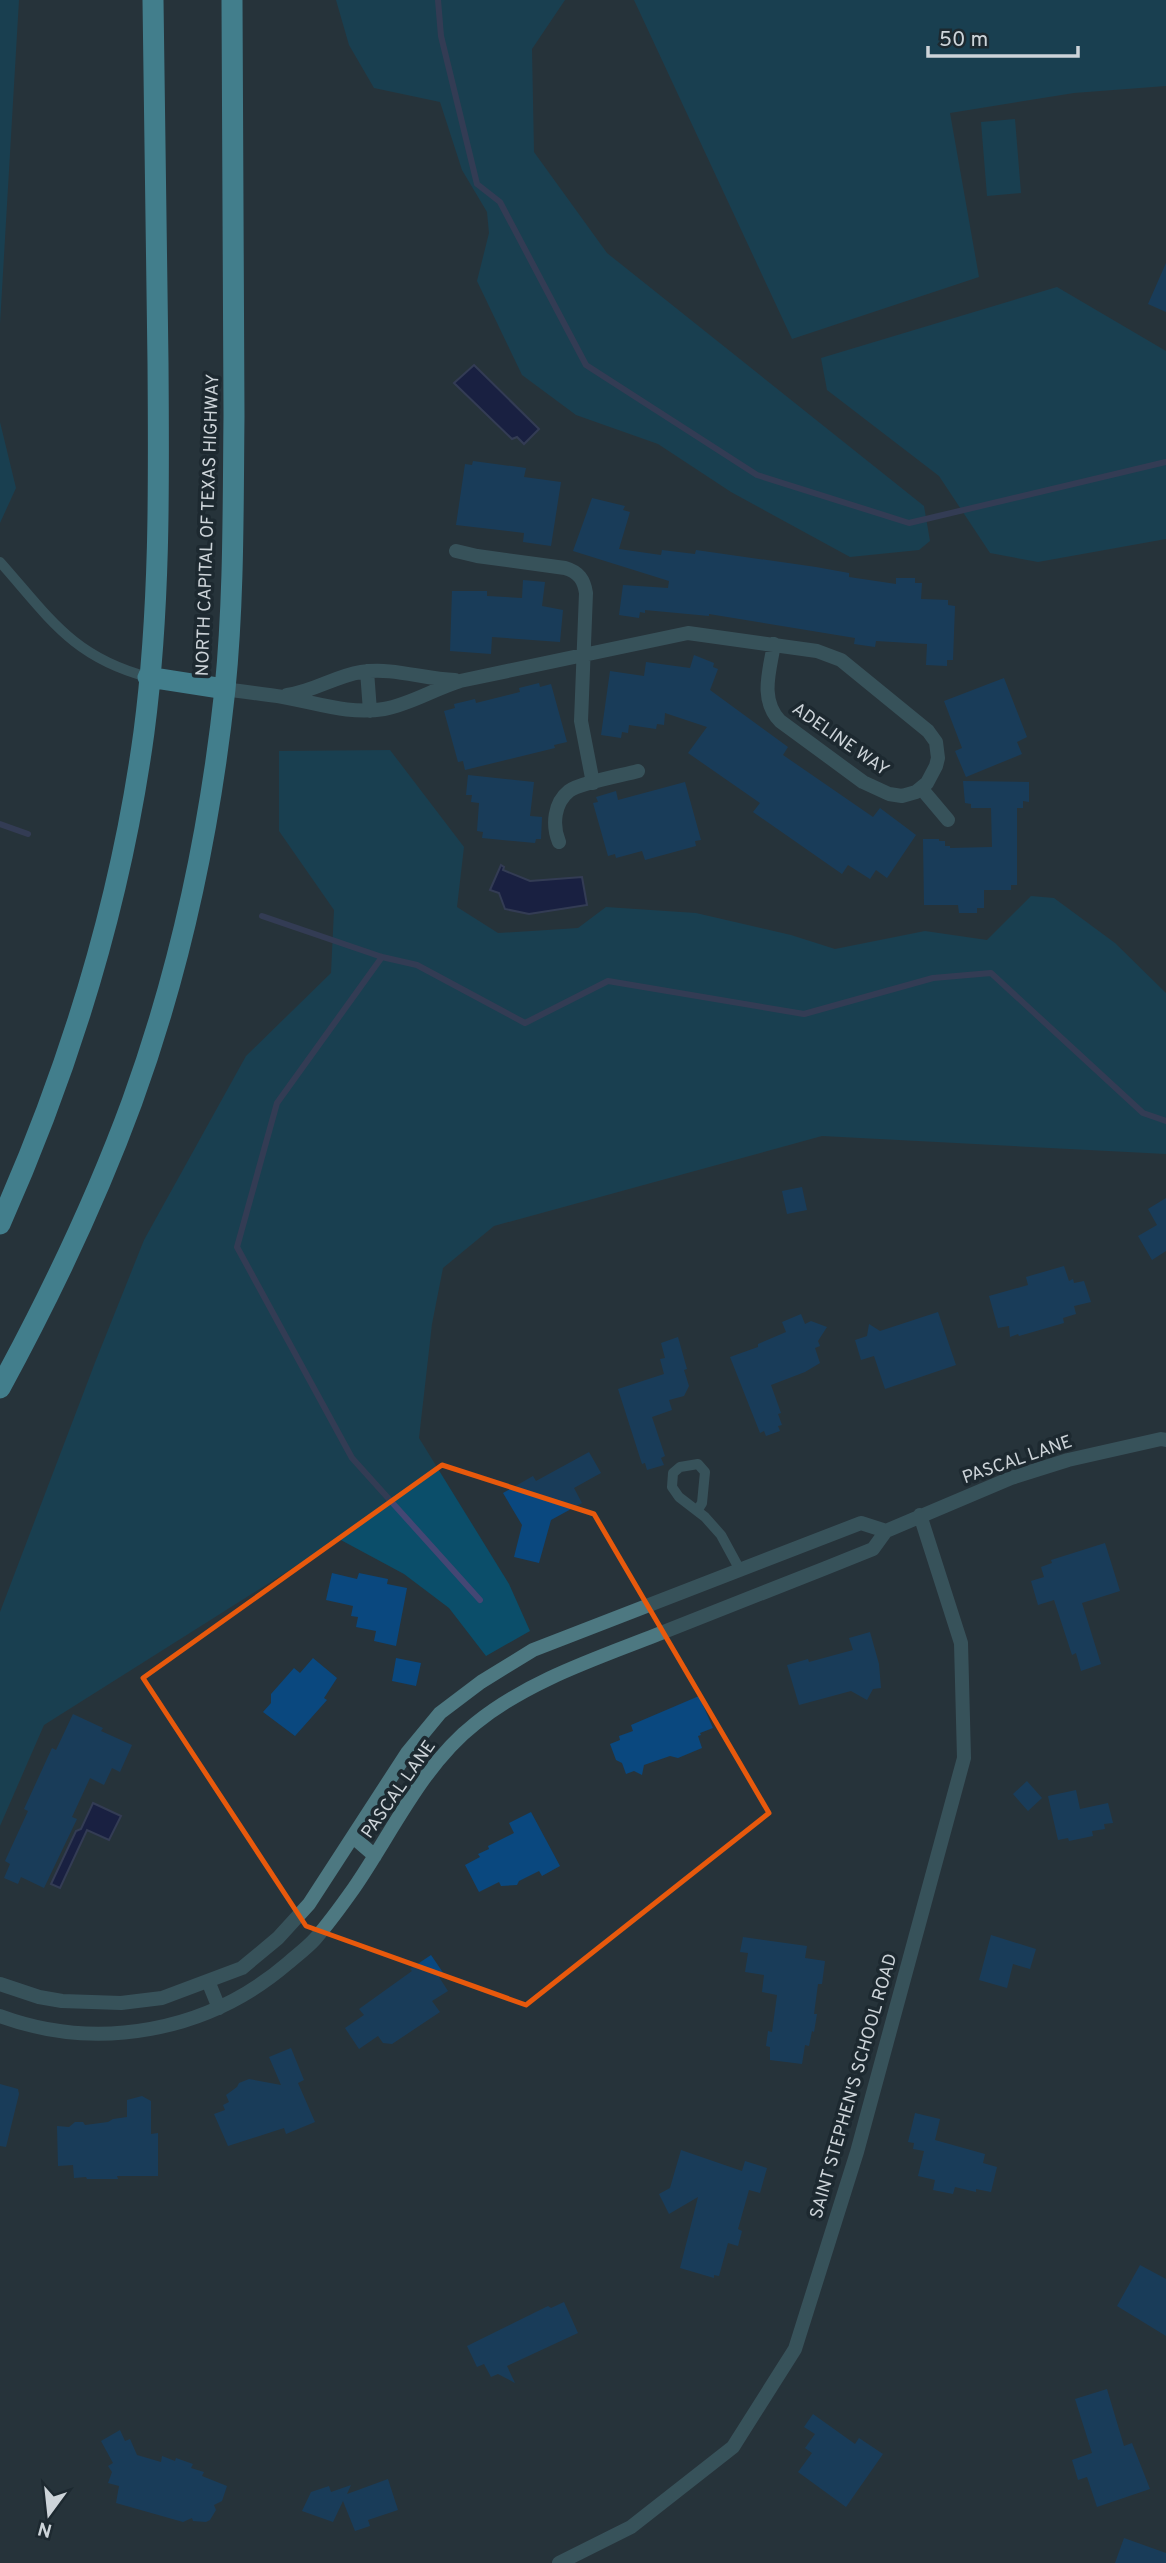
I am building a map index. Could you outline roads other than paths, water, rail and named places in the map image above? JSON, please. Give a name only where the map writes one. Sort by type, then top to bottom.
[{"type":"highway","points":[[0,1224],[20,1179],[68,1049],[100,942],[130,819],[144,730],[157,565],[159,448],[153,0]]},
{"type":"highway","name":"NORTH CAPITAL OF TEXAS HIGHWAY","points":[[0,1388],[30,1332],[97,1187],[132,1101],[156,1029],[192,891],[207,814],[225,689],[232,565],[232,0]]},
{"type":"highway","points":[[148,677],[225,689]]},
{"type":"street","points":[[456,551],[565,568],[583,580],[586,593],[582,730],[593,783]]},
{"type":"street","points":[[225,689],[279,696],[333,709],[370,711],[406,704],[460,681],[688,634],[774,644],[834,656],[928,731],[936,742],[938,758],[932,774],[921,789],[948,820]]},
{"type":"street","name":"ADELINE WAY","points":[[774,644],[767,697],[772,713],[873,788],[902,796],[921,789]]},
{"type":"street","points":[[279,696],[301,693],[341,677],[367,671],[400,672],[460,681]]},
{"type":"street","points":[[367,671],[370,711]]},
{"type":"street","points":[[559,842],[554,822],[560,803],[569,791],[638,771]]},
{"type":"street","name":"PASCAL LANE","points":[[0,2016],[34,2026],[112,2034],[167,2027],[219,2008],[268,1980],[314,1941],[447,1752],[475,1723],[510,1700],[562,1672],[873,1549],[886,1531],[1011,1478],[1068,1460],[1166,1440]]},
{"type":"street","name":"SAINT STEPHEN'S SCHOOL ROAD","points":[[559,2563],[631,2527],[733,2448],[795,2349],[857,2152],[964,1758],[961,1643],[920,1515]]},
{"type":"street","name":"PASCAL LANE","points":[[0,1984],[39,1997],[62,2001],[112,2003],[162,1998],[242,1968],[278,1938],[309,1904],[407,1753],[440,1713],[481,1682],[533,1650],[861,1523],[886,1531]]},
{"type":"street","points":[[353,1836],[375,1856]]},
{"type":"street","points":[[208,1981],[219,2008]]},
{"type":"lane","points":[[0,562],[47,617],[77,645],[105,663],[148,677]]},
{"type":"lane","points":[[697,1511],[721,1535],[740,1570]]},
{"type":"waterway","points":[[438,0],[441,36],[477,184],[500,202],[586,365],[757,475],[909,523],[1166,462]]},
{"type":"waterway","points":[[0,824],[28,834]]},
{"type":"waterway","points":[[262,916],[382,957],[417,965],[525,1023],[608,981],[804,1014],[933,978],[991,973],[1143,1113],[1166,1121]]},
{"type":"waterway","points":[[382,957],[277,1103],[237,1247],[352,1458],[480,1600]]}]
